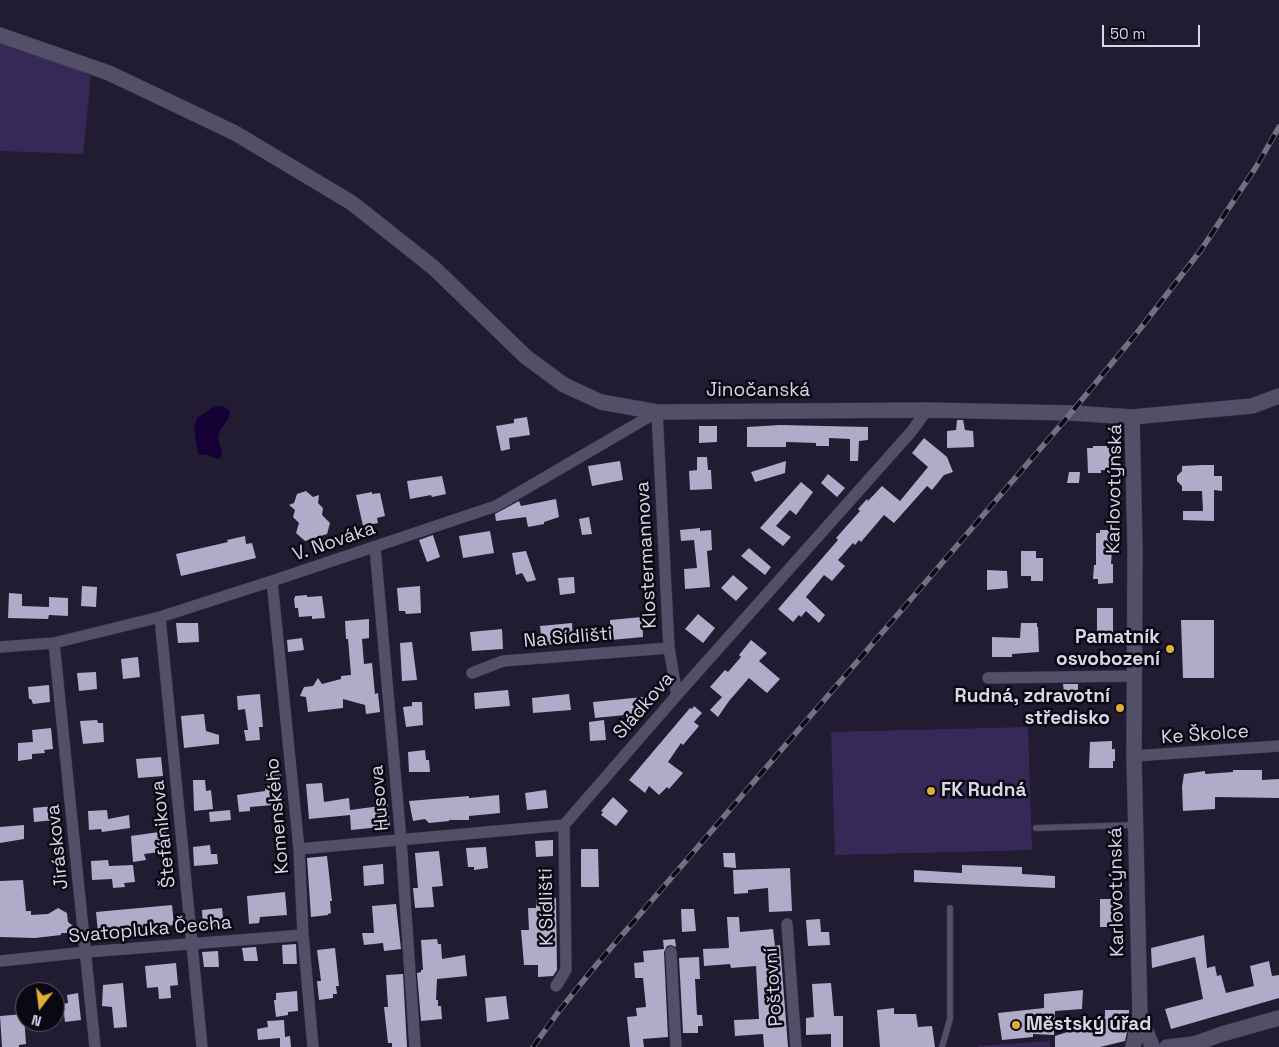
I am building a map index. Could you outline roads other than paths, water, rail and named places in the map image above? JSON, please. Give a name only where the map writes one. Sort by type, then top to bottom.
[{"type":"street","name":"Jinočanská","points":[[0,35],[109,73],[235,133],[352,204],[434,268],[526,357],[564,385],[601,402],[657,412],[927,410],[1071,413],[1132,417]]},
{"type":"street","name":"Karlovotýnská","points":[[1140,1016],[1134,756],[1132,417],[1252,406],[1279,396]]},
{"type":"street","name":"Sládkova","points":[[564,825],[911,432],[927,410]]},
{"type":"street","name":"V. Nováka","points":[[0,648],[54,643],[160,617],[496,506],[657,412]]},
{"type":"street","name":"Klostermannova","points":[[657,412],[669,648],[677,695]]},
{"type":"street","name":"Husova","points":[[375,547],[401,840],[415,1047]]},
{"type":"street","name":"Komenského","points":[[272,581],[300,849],[303,935],[313,1047]]},
{"type":"street","name":"Štefánikova","points":[[160,617],[202,1047]]},
{"type":"street","name":"Jiráskova","points":[[54,643],[87,952],[95,1047]]},
{"type":"street","name":"Na Sídlišti","points":[[472,673],[503,661],[669,648]]},
{"type":"street","points":[[988,678],[1134,676]]},
{"type":"street","name":"Ke Školce","points":[[1134,756],[1279,746]]},
{"type":"street","points":[[300,849],[564,825]]},
{"type":"street","name":"K Sídlišti","points":[[556,986],[566,970],[564,825]]},
{"type":"street","name":"Poštovní","points":[[787,924],[796,1047]]},
{"type":"street","name":"Svatopluka Čecha","points":[[0,961],[87,952],[303,935]]},
{"type":"street","points":[[671,952],[676,1047]]},
{"type":"street","points":[[1140,1016],[1153,1047]]},
{"type":"street","points":[[1133,1047],[1140,1016]]},
{"type":"street","points":[[1166,1047],[1192,1046],[1222,1034],[1279,1018]]},
{"type":"street","points":[[1138,1047],[1145,1045],[1153,1047]]},
{"type":"lane","points":[[1036,828],[1136,825]]},
{"type":"lane","points":[[942,1047],[950,1018],[950,908]]},
{"type":"railway","points":[[533,1047],[592,970],[1071,413],[1140,329],[1201,250],[1256,167],[1279,127]]},
{"type":"place","name":"Pamatník osvobození","points":[[1170,649]]},
{"type":"place","name":"Rudná, zdravotní středisko","points":[[1120,708]]},
{"type":"place","name":"FK Rudná","points":[[931,791]]},
{"type":"place","name":"Městský úřad","points":[[1016,1025]]}]
